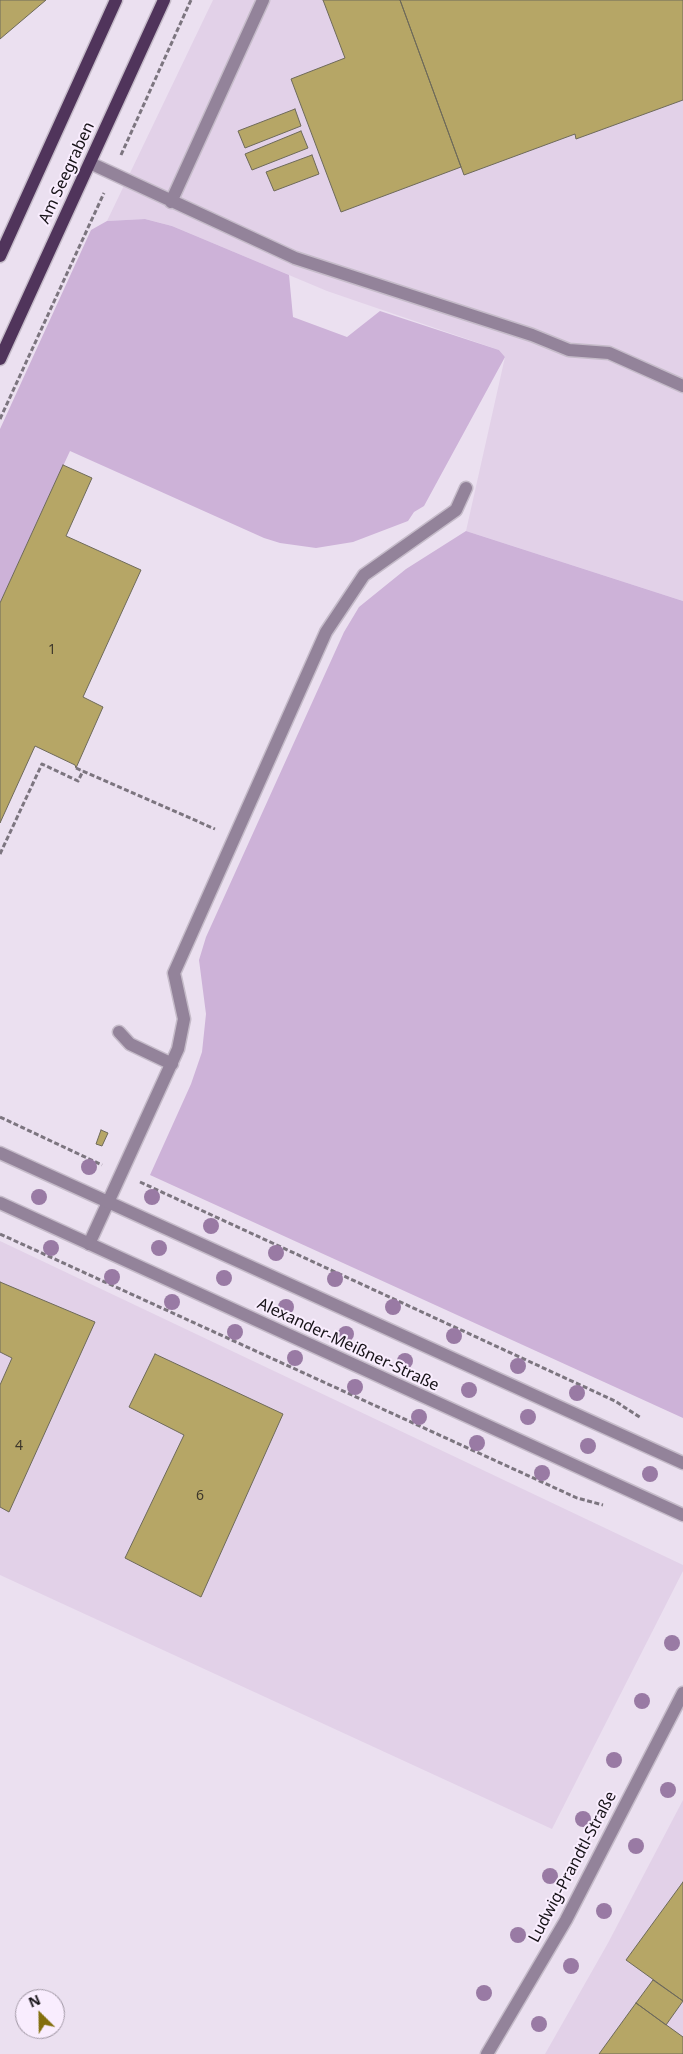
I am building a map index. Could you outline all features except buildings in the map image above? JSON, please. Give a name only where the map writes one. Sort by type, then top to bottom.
[{"type":"main road","name":"Am Seegraben","points":[[0,256],[116,0]]},
{"type":"main road","name":"Am Seegraben","points":[[0,359],[164,0]]},
{"type":"street","points":[[171,202],[263,0]]},
{"type":"street","points":[[90,163],[295,258],[532,335],[569,350],[609,353],[683,386]]},
{"type":"street","points":[[89,1244],[110,1203],[178,1049],[184,1018],[174,973],[326,632],[364,575],[456,510],[466,488]]},
{"type":"street","points":[[119,1032],[130,1044],[172,1064]]},
{"type":"street","name":"Alexander-Meißner-Straße","points":[[0,1153],[683,1463]]},
{"type":"street","name":"Alexander-Meißner-Straße","points":[[0,1203],[683,1516]]},
{"type":"street","name":"Ludwig-Prandtl-Straße","points":[[487,2054],[566,1920],[683,1693]]},
{"type":"path","points":[[0,419],[191,0]]},
{"type":"path","points":[[0,854],[42,764],[78,781],[83,771]]},
{"type":"path","points":[[76,768],[234,838]]},
{"type":"path","points":[[0,1117],[615,1401],[643,1419]]},
{"type":"path","points":[[0,1234],[569,1494],[609,1506]]},
{"type":"shaded area","points":[[213,0],[683,0],[683,601],[466,531],[505,357],[499,350],[327,291],[172,226],[145,219],[107,221]]},
{"type":"shaded area","points":[[145,219],[172,226],[289,275],[293,317],[347,337],[380,311],[499,350],[505,357],[424,506],[414,512],[408,521],[353,542],[316,548],[280,543],[264,538],[70,451],[0,603],[0,429],[91,230],[107,221]]},
{"type":"shaded area","points":[[466,531],[683,601],[683,1418],[150,1175],[191,1084],[202,1052],[206,1014],[199,960],[206,937],[344,632],[359,607],[406,569]]},
{"type":"shaded area","points":[[0,1241],[683,1565],[683,1571],[552,1829],[0,1575]]},
{"type":"shaded area","points":[[683,1800],[683,2054],[545,2054],[608,1943]]}]
